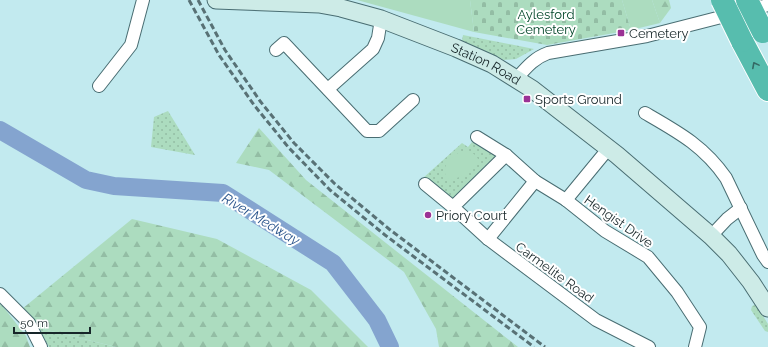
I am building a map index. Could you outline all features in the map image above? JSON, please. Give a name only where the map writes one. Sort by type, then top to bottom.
[{"type":"highway","points":[[722,0],[768,90]]},
{"type":"highway","points":[[747,0],[766,36]]},
{"type":"street","points":[[99,86],[131,44],[142,0]]},
{"type":"street","name":"Station Road","points":[[216,0],[319,4],[341,8],[381,19],[492,64],[517,78],[608,149],[711,236],[729,254],[751,282],[768,308]]},
{"type":"street","points":[[517,78],[527,66],[540,56],[548,53],[612,43],[654,34],[768,5]]},
{"type":"street","points":[[328,89],[373,49],[378,38],[381,19]]},
{"type":"street","points":[[276,50],[284,43],[367,131],[379,131],[413,100]]},
{"type":"street","points":[[645,113],[677,132],[709,156],[726,178],[763,255],[768,262]]},
{"type":"street","name":"Hengist Drive","points":[[477,137],[506,156],[535,181],[566,200],[605,231],[648,257],[676,292],[700,327],[695,347]]},
{"type":"street","name":"Hengist Drive","points":[[566,200],[608,149]]},
{"type":"street","points":[[453,207],[506,156]]},
{"type":"street","points":[[488,239],[535,181]]},
{"type":"street","name":"Carmelite Road","points":[[425,184],[488,239],[596,320],[649,347]]},
{"type":"street","points":[[711,236],[727,219],[741,208]]},
{"type":"street","points":[[0,294],[29,323],[41,347]]},
{"type":"green space","points":[[357,0],[470,0],[474,32]]},
{"type":"green space","name":"Aylesford Cemetery","points":[[470,0],[622,0],[631,30],[547,45],[474,32]]},
{"type":"green space","points":[[622,0],[652,0],[660,23],[631,30]]},
{"type":"green space","points":[[652,0],[669,0],[671,8],[660,23]]},
{"type":"green space","points":[[463,35],[534,49],[516,59],[504,60],[462,41]]},
{"type":"green space","points":[[168,111],[195,155],[151,147],[154,117]]},
{"type":"green space","points":[[259,128],[306,180],[518,347],[439,347],[436,329],[404,272],[269,170],[236,163]]},
{"type":"green space","points":[[472,142],[489,150],[497,158],[494,163],[489,163],[463,189],[459,196],[454,199],[448,198],[441,194],[423,178],[462,143],[468,147]]},
{"type":"green space","points":[[462,151],[474,154],[479,160],[464,175],[452,180],[446,178],[446,164],[451,158]]},
{"type":"green space","points":[[132,219],[217,239],[311,290],[368,347],[116,347],[39,328],[22,309]]},
{"type":"green space","points":[[1,304],[26,336],[30,347],[0,347]]},
{"type":"green space","points":[[755,305],[768,324],[768,332],[765,331],[751,310],[752,306]]},
{"type":"green space","points":[[39,328],[116,347],[49,347]]},
{"type":"waterway","name":"River Medway","points":[[0,130],[86,180],[114,186],[223,193],[333,263],[377,320],[390,347]]},
{"type":"railway","points":[[189,0],[219,55],[254,105],[289,148],[330,190],[385,235],[534,347]]},
{"type":"railway","points":[[198,0],[225,50],[260,101],[294,143],[335,184],[389,229],[545,347]]},
{"type":"place","name":"Cemetery","points":[[621,33]]},
{"type":"place","name":"Sports Ground","points":[[527,99]]},
{"type":"place","name":"Priory Court","points":[[428,215]]}]
